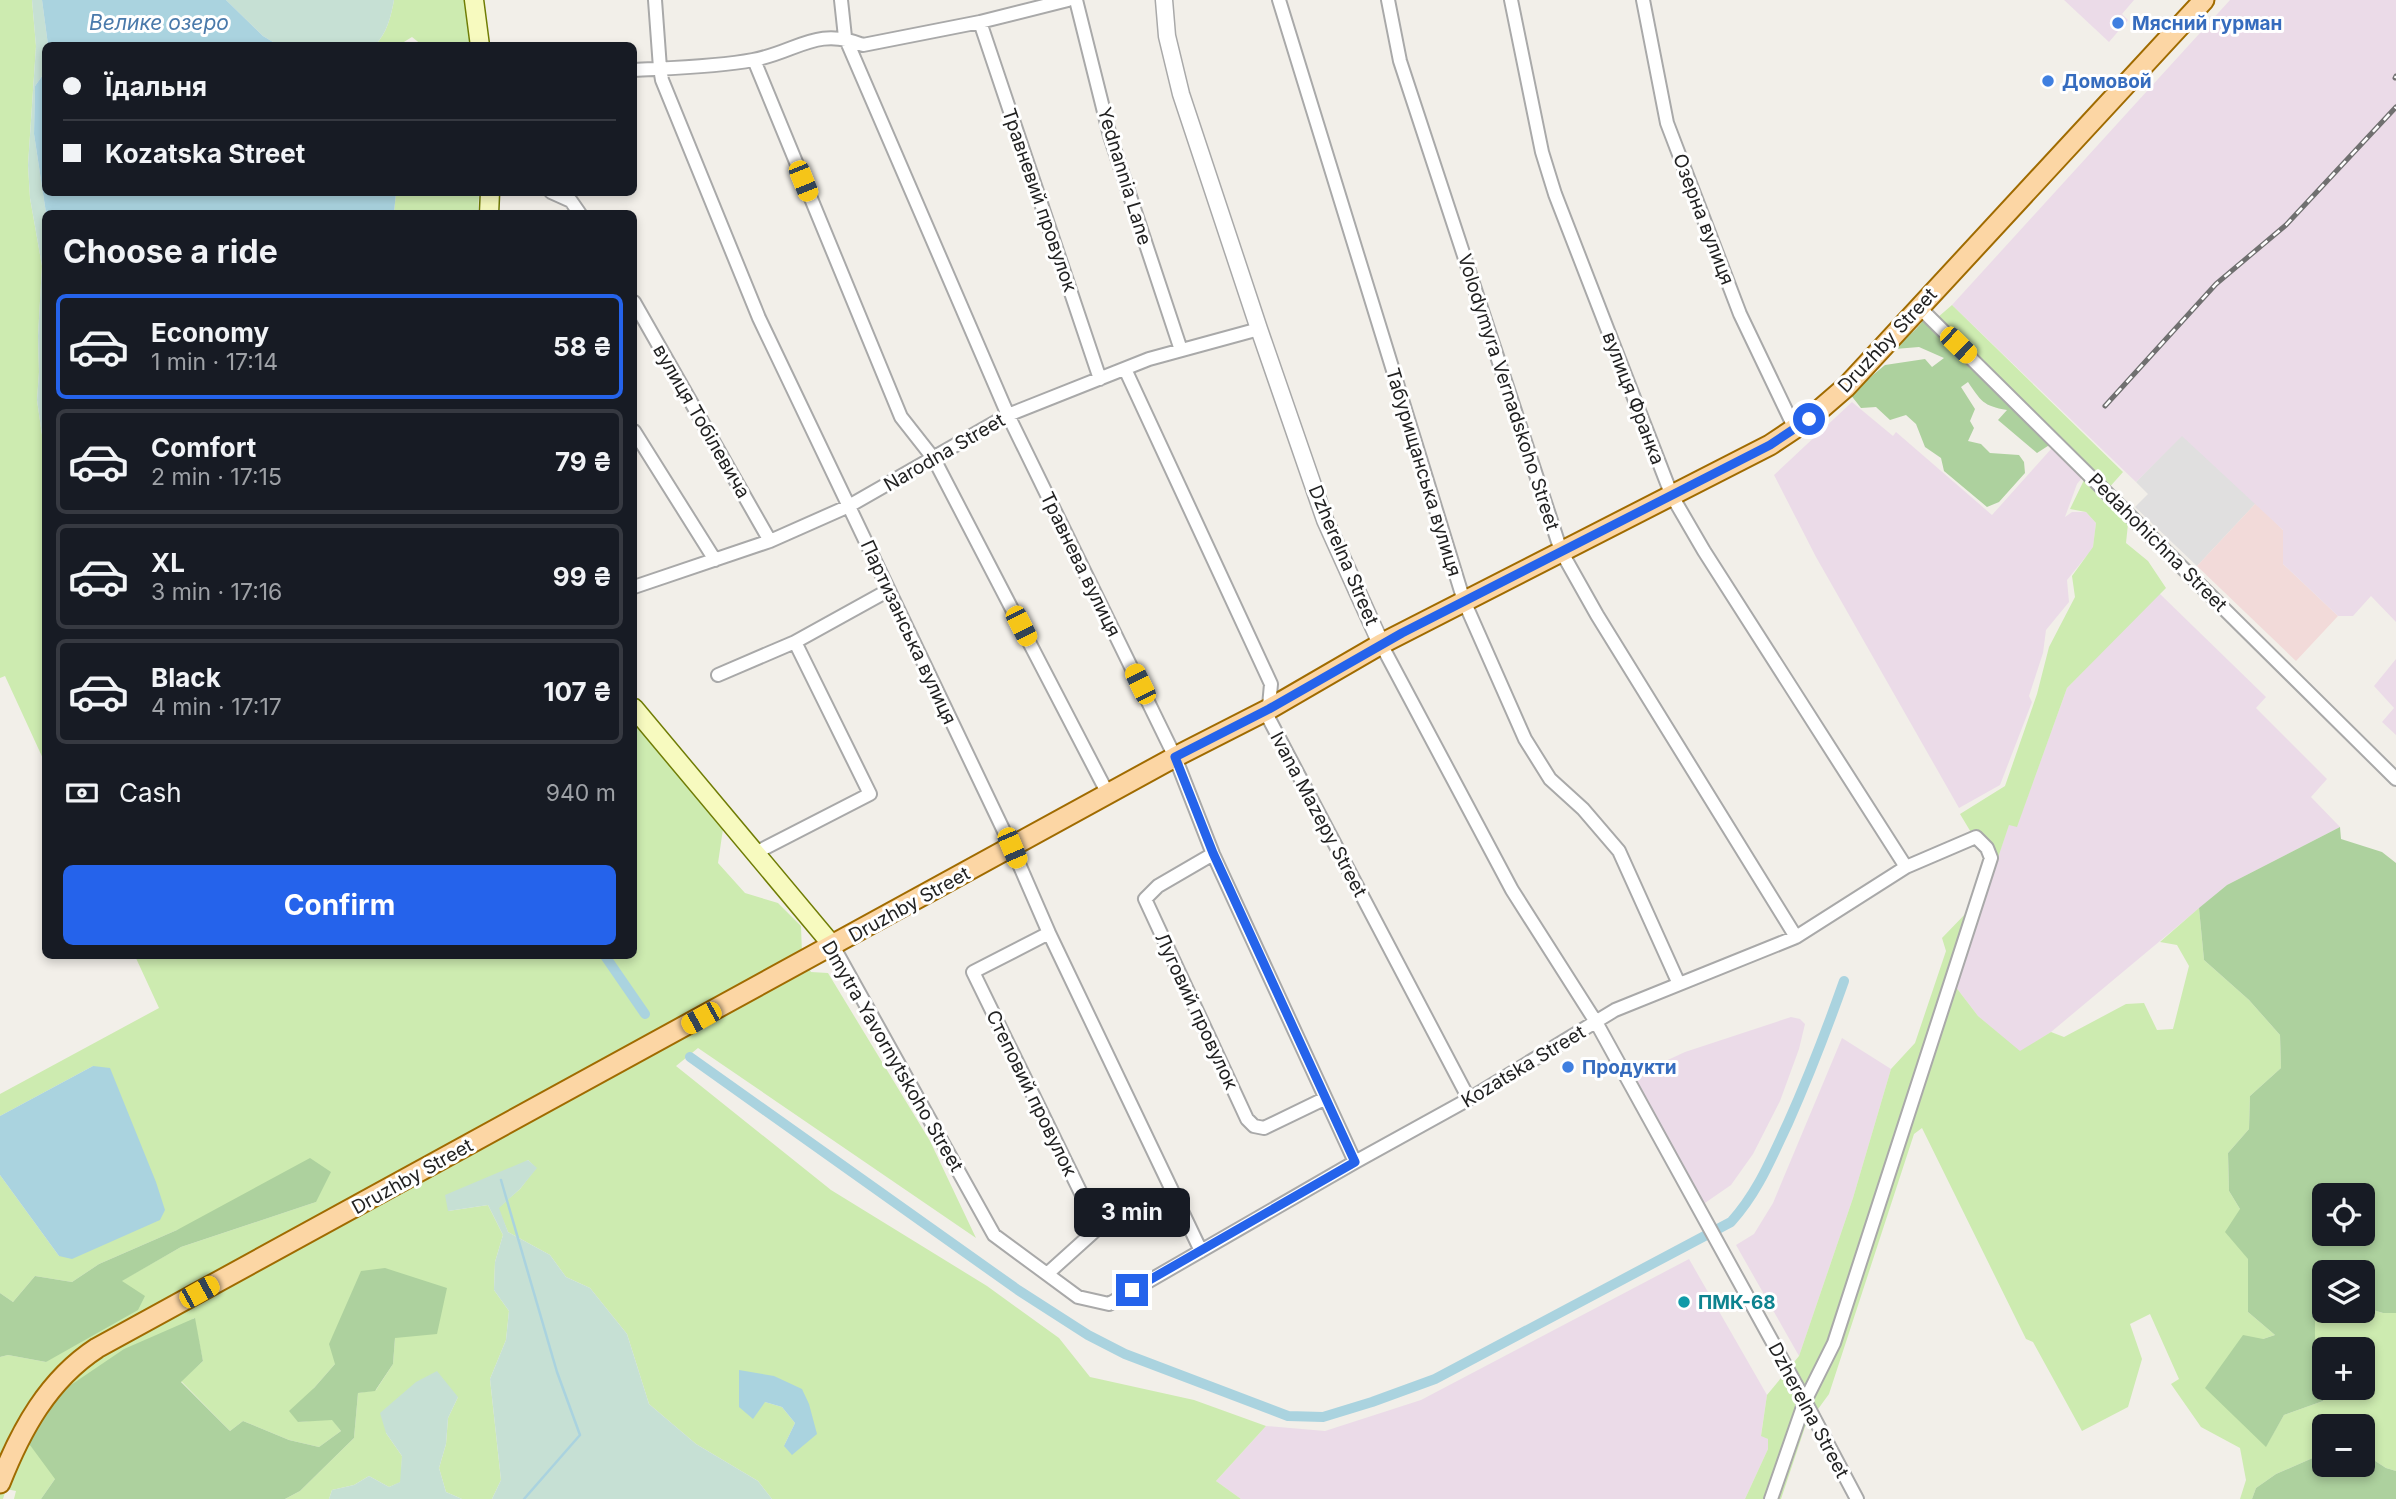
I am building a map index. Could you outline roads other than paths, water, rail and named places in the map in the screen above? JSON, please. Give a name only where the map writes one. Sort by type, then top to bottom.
[{"type":"main road","points":[[474,0],[479,42]]},
{"type":"main road","name":"Druzhby Street","points":[[0,1483],[25,1430],[50,1389],[90,1352],[1175,757],[1269,709],[1381,644],[1770,445],[1795,429],[1846,387],[2204,0]]},
{"type":"main road","name":"Dmytra Yavornytskoho Street","points":[[637,712],[833,946]]},
{"type":"street","name":"Партизанська вулиця","points":[[655,0],[662,80],[759,318],[1012,848],[1049,933],[1200,1251]]},
{"type":"street","name":"Травнева вулиця","points":[[841,0],[845,37],[1009,415],[1175,757],[1213,853],[1355,1162]]},
{"type":"street","points":[[637,70],[754,60],[826,37],[845,37],[863,45],[980,22],[1017,6],[1068,0]]},
{"type":"street","name":"Yednannia Lane","points":[[1076,0],[1110,136],[1181,350]]},
{"type":"street","name":"Dzherelna Street","points":[[1164,0],[1167,36],[1181,94],[1259,329],[1325,520],[1381,644],[1512,890],[1596,1022],[1857,1499]]},
{"type":"street","name":"Табурищанська вулиця","points":[[1279,0],[1464,601],[1525,739],[1550,779],[1583,809],[1619,851],[1679,984]]},
{"type":"street","name":"Volodymyra Vernadskoho Street","points":[[1388,0],[1399,61],[1561,551],[1796,937]]},
{"type":"street","name":"вулиця Франка","points":[[1511,0],[1542,152],[1555,194],[1672,495],[1906,867]]},
{"type":"street","name":"Озерна вулиця","points":[[1643,0],[1667,123],[1740,314],[1795,429]]},
{"type":"street","name":"Травневий провулок","points":[[980,22],[1100,379]]},
{"type":"street","points":[[754,60],[901,417],[934,459],[1108,794]]},
{"type":"street","points":[[560,196],[571,201],[577,210]]},
{"type":"street","name":"вулиця Тобілевича","points":[[637,307],[770,541]]},
{"type":"street","name":"Pedahohichna Street","points":[[1919,307],[2396,779]]},
{"type":"street","name":"Narodna Street","points":[[637,586],[770,541],[849,506],[1009,415],[1125,369],[1181,350],[1259,329]]},
{"type":"street","name":"Ivana Mazepy Street","points":[[1125,369],[1271,684],[1268,717],[1469,1099]]},
{"type":"street","points":[[637,436],[715,559]]},
{"type":"street","points":[[718,675],[795,642],[889,590]]},
{"type":"street","points":[[755,852],[870,794],[795,642]]},
{"type":"street","name":"Kozatska Street","points":[[1078,1297],[1109,1304],[1469,1099],[1615,1010],[1796,937],[1906,867],[1976,837],[1987,848],[1991,858],[1834,1343],[1805,1401]]},
{"type":"street","name":"Луговий провулок","points":[[1213,853],[1145,898],[1247,1119],[1254,1126],[1264,1128],[1324,1099]]},
{"type":"street","name":"Степовий провулок","points":[[1047,1274],[1098,1228],[973,972],[1049,933]]},
{"type":"street","name":"Dmytra Yavornytskoho Street","points":[[833,946],[994,1235],[1078,1297]]},
{"type":"street","points":[[1771,1499],[1805,1401]]},
{"type":"water","name":"Велике озеро","points":[[42,0],[226,0],[263,36],[273,42],[48,42]]},
{"type":"water","name":"Велике озеро","points":[[42,76],[42,187],[34,134],[35,86]]},
{"type":"water","name":"Велике озеро","points":[[43,196],[396,196],[394,210],[46,210]]},
{"type":"water","points":[[93,1066],[110,1068],[165,1210],[160,1220],[72,1259],[59,1256],[0,1175],[0,1116]]},
{"type":"water","points":[[739,1370],[774,1376],[802,1389],[817,1434],[792,1455],[784,1446],[795,1423],[782,1407],[765,1402],[753,1419],[739,1407]]},
{"type":"waterway","points":[[607,959],[645,1014]]},
{"type":"waterway","points":[[690,1057],[1018,1290],[1088,1335],[1125,1354],[1288,1416],[1323,1417],[1435,1379],[1731,1222],[1756,1187],[1776,1149],[1844,981]]},
{"type":"waterway","points":[[501,1180],[557,1372],[580,1435],[524,1499]]},
{"type":"railway","points":[[2105,406],[2216,284],[2286,225],[2396,107]]},
{"type":"place","name":"Мясний гурман","points":[[2118,23]]},
{"type":"place","name":"Домовой","points":[[2048,81]]},
{"type":"place","name":"Продукти","points":[[1568,1067]]},
{"type":"place","name":"ПМК-68","points":[[1684,1302]]}]
